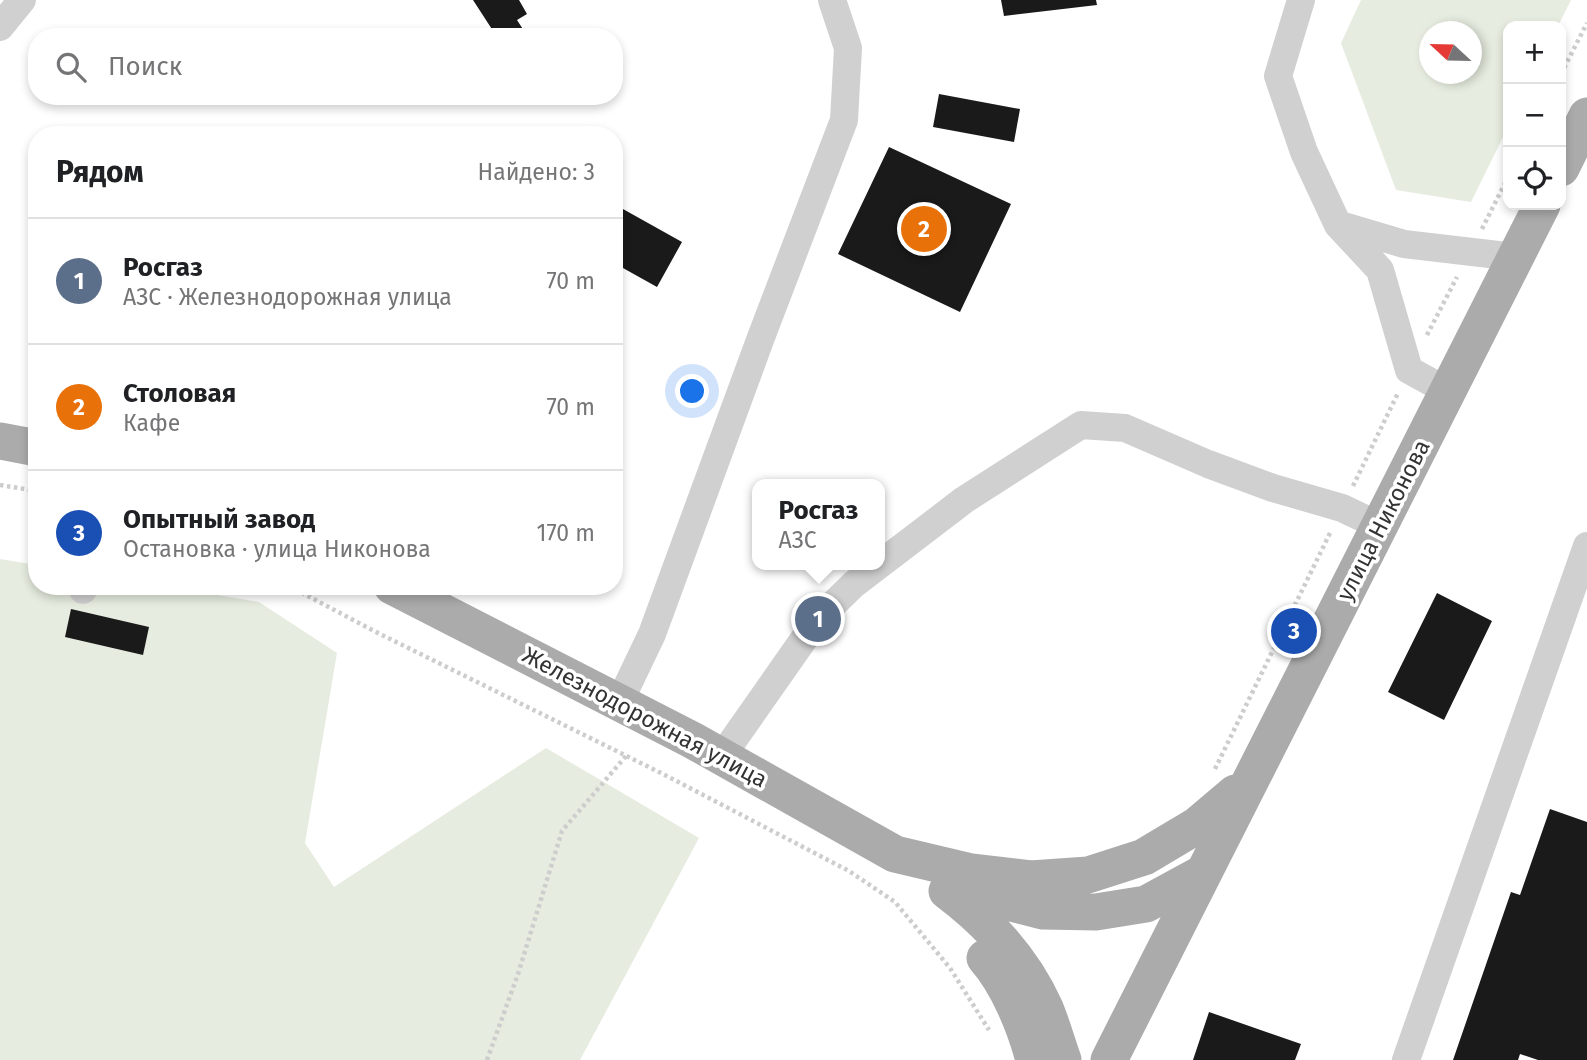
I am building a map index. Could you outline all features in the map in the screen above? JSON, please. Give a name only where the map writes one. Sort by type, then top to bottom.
[{"type":"main road","points":[[1566,158],[1587,116]]},
{"type":"main road","name":"улица Никонова","points":[[1109,1060],[1540,210]]},
{"type":"main road","points":[[0,441],[28,446]]},
{"type":"main road","name":"Железнодорожная улица","points":[[410,595],[722,756],[895,854],[971,872],[1031,878],[1088,875],[1144,858],[1196,826],[1249,781]]},
{"type":"main road","name":"Железнодорожная улица","points":[[895,854],[994,968],[1027,1032],[1034,1060]]},
{"type":"main road","points":[[895,854],[980,895],[1043,911],[1096,912],[1146,904],[1203,873]]},
{"type":"main road","points":[[895,854],[975,912],[1014,956],[1044,1006],[1063,1060]]},
{"type":"lane","points":[[0,27],[22,0]]},
{"type":"lane","points":[[619,703],[652,634],[844,120],[848,48],[832,0]]},
{"type":"lane","points":[[1301,0],[1278,76],[1304,152],[1338,225],[1380,270],[1409,370],[1449,392]]},
{"type":"lane","points":[[1338,225],[1404,244],[1516,257]]},
{"type":"lane","points":[[885,561],[964,500],[1081,425],[1125,428],[1208,464],[1273,488],[1342,508],[1380,526]]},
{"type":"lane","points":[[1406,1060],[1587,545]]},
{"type":"lane","points":[[722,756],[818,619],[873,570]]},
{"type":"path","points":[[1566,64],[1587,23]]},
{"type":"path","points":[[0,485],[28,490]]},
{"type":"path","points":[[306,595],[626,755],[849,871],[895,902],[950,968],[993,1036]]},
{"type":"path","points":[[487,1060],[518,974],[562,831],[626,755]]},
{"type":"shaded area","points":[[1361,0],[1571,0],[1560,21],[1503,21],[1503,137],[1471,202],[1396,190],[1341,43]]},
{"type":"shaded area","points":[[0,559],[28,564],[28,595],[217,595],[259,602],[337,653],[305,843],[334,887],[546,748],[699,838],[580,1060],[0,1060]]},
{"type":"building","points":[[473,0],[519,0],[527,14],[517,20],[522,28],[491,28]]},
{"type":"building","points":[[1001,0],[1096,0],[1097,5],[1004,16]]},
{"type":"building","points":[[939,94],[1020,109],[1014,142],[933,127]]},
{"type":"building","points":[[889,147],[1011,204],[960,312],[838,254]]},
{"type":"building","points":[[623,209],[682,242],[657,287],[623,268]]},
{"type":"building","points":[[1437,593],[1492,621],[1444,720],[1388,692]]},
{"type":"building","points":[[71,609],[149,627],[143,655],[65,637]]},
{"type":"building","points":[[1550,809],[1587,822],[1587,1060],[1538,1060],[1520,1054],[1518,1060],[1453,1060],[1511,892],[1520,895]]},
{"type":"building","points":[[1209,1012],[1301,1044],[1295,1060],[1193,1060]]},
{"type":"place","name":"Столовая","points":[[924,229]]},
{"type":"place","name":"Росгаз","points":[[818,619]]},
{"type":"place","name":"Опытный завод","points":[[1294,631]]}]
